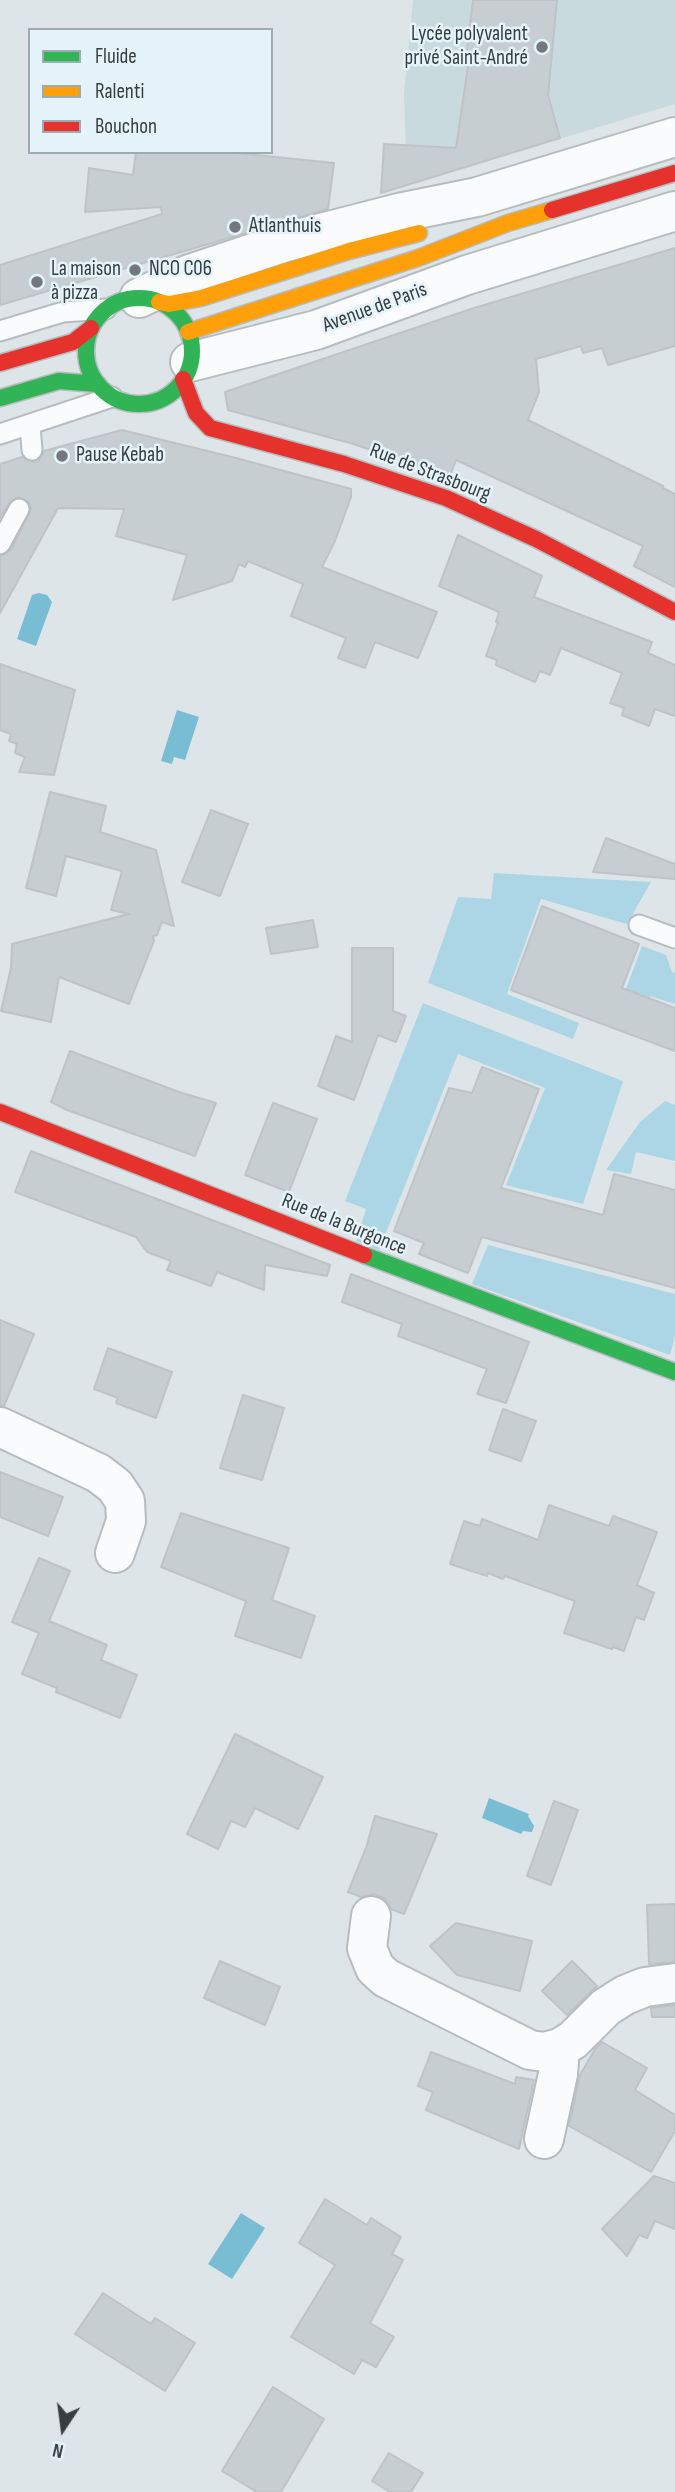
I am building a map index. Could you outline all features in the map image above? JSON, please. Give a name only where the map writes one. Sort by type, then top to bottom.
[{"type":"street","name":"Avenue de Paris","points":[[135,303],[169,304],[201,298],[349,251],[411,234],[441,231],[675,137]]},
{"type":"street","name":"Avenue de Paris","points":[[135,303],[187,275],[286,242],[403,212],[575,204],[675,173]]},
{"type":"street","points":[[558,245],[581,223],[575,204]]},
{"type":"street","name":"Avenue de Paris","points":[[187,358],[418,258],[501,207]]},
{"type":"street","name":"Avenue de Paris","points":[[187,358],[316,330],[467,275],[675,211]]},
{"type":"street","points":[[0,363],[74,342],[91,328],[135,303],[177,314],[187,358],[169,394],[151,402],[131,403],[77,381],[59,381],[0,398]]},
{"type":"street","points":[[91,328],[87,337],[86,357],[92,376],[105,391]]},
{"type":"street","name":"Rue de Strasbourg","points":[[187,358],[196,414],[210,428],[344,464],[446,498],[536,538],[675,612]]},
{"type":"street","name":"Rue de la Burgonce","points":[[0,1112],[462,1294],[675,1372]]},
{"type":"street","points":[[0,1427],[99,1473],[115,1486],[125,1501],[126,1521],[115,1553]]},
{"type":"street","points":[[371,1916],[367,1948],[375,1968],[386,1978],[518,2045],[544,2052],[560,2048],[573,2040],[606,2007],[625,1995],[645,1987],[675,1983]]},
{"type":"street","points":[[544,2139],[558,2074],[560,2048]]},
{"type":"lane","points":[[0,331],[63,312],[135,303]]},
{"type":"lane","points":[[0,434],[30,425],[105,391]]},
{"type":"lane","points":[[30,425],[32,450]]},
{"type":"lane","points":[[0,544],[19,509]]},
{"type":"lane","points":[[639,925],[675,938]]},
{"type":"shaded area","name":"Lycée polyvalent privé Saint-André","points":[[413,0],[675,0],[675,104],[407,185],[404,94]]},
{"type":"shaded area","points":[[32,595],[47,595],[52,602],[36,646],[17,639]]},
{"type":"shaded area","points":[[177,710],[199,717],[185,760],[174,757],[172,764],[161,761]]},
{"type":"shaded area","points":[[494,873],[651,882],[627,924],[541,899],[507,994],[579,1023],[573,1039],[428,983],[458,897],[491,899]]},
{"type":"shaded area","points":[[642,946],[666,955],[672,972],[675,973],[675,1004],[650,996],[634,1035],[612,1027]]},
{"type":"shaded area","points":[[423,1003],[623,1081],[583,1204],[506,1185],[545,1088],[458,1054],[379,1250],[356,1241],[366,1209],[345,1201]]},
{"type":"shaded area","points":[[665,1101],[675,1105],[675,1161],[636,1152],[631,1174],[606,1170],[640,1122]]},
{"type":"shaded area","points":[[488,1245],[675,1294],[675,1336],[670,1355],[472,1284]]},
{"type":"shaded area","points":[[489,1798],[529,1814],[534,1826],[532,1832],[523,1831],[521,1834],[482,1818]]},
{"type":"shaded area","points":[[241,2213],[265,2228],[232,2279],[208,2264]]},
{"type":"building","points":[[473,0],[557,0],[548,95],[560,138],[381,193],[384,144],[456,148],[468,66],[465,66]]},
{"type":"building","points":[[136,154],[246,154],[334,163],[328,209],[0,305],[0,265],[162,214],[161,207],[85,212],[89,168],[133,175]]},
{"type":"building","points":[[675,248],[675,346],[608,365],[602,348],[583,353],[581,346],[536,359],[539,392],[528,420],[675,494],[675,587],[634,566],[643,546],[456,460],[450,476],[350,443],[228,410],[225,392],[474,308]]},
{"type":"building","points":[[122,430],[351,489],[351,497],[335,541],[322,567],[437,612],[418,658],[375,642],[365,668],[338,658],[346,638],[291,616],[303,584],[248,561],[245,567],[239,564],[232,581],[173,600],[187,555],[116,536],[124,509],[58,508],[0,613],[0,556],[11,550],[31,509],[29,502],[18,497],[9,503],[0,518],[0,464],[22,457],[34,462],[39,460],[44,451]]},
{"type":"building","points":[[458,535],[542,576],[534,597],[652,642],[648,653],[675,665],[675,716],[655,709],[649,726],[622,715],[624,708],[610,703],[622,673],[561,648],[550,675],[540,671],[535,682],[496,665],[497,660],[486,656],[498,623],[499,612],[439,586]]},
{"type":"building","points":[[0,664],[75,690],[54,775],[19,772],[25,757],[15,753],[17,744],[9,741],[11,734],[0,730]]},
{"type":"building","points":[[50,792],[106,806],[100,832],[156,850],[174,926],[162,922],[157,935],[153,936],[154,941],[129,1004],[59,977],[51,1022],[1,1011],[11,968],[12,944],[129,914],[111,910],[122,871],[66,856],[56,896],[26,888]]},
{"type":"building","points":[[211,810],[248,824],[220,896],[182,882]]},
{"type":"building","points":[[606,838],[675,864],[675,879],[593,872]]},
{"type":"building","points":[[542,906],[639,944],[622,988],[675,1008],[675,1051],[511,990]]},
{"type":"building","points":[[313,920],[318,947],[271,954],[266,928]]},
{"type":"building","points":[[352,948],[393,948],[393,1011],[406,1016],[396,1042],[378,1035],[354,1100],[318,1086],[336,1036],[352,1042]]},
{"type":"building","points":[[70,1051],[216,1103],[195,1156],[51,1102]]},
{"type":"building","points":[[482,1067],[539,1089],[501,1188],[603,1215],[614,1174],[675,1190],[675,1288],[482,1237],[468,1273],[419,1254],[424,1243],[394,1231],[449,1088],[472,1093]]},
{"type":"building","points":[[273,1103],[317,1119],[289,1192],[245,1175]]},
{"type":"building","points":[[31,1151],[330,1265],[327,1276],[265,1265],[264,1290],[217,1272],[211,1286],[167,1270],[171,1261],[147,1252],[136,1237],[15,1192]]},
{"type":"building","points":[[351,1274],[529,1342],[506,1403],[477,1394],[487,1369],[398,1336],[402,1324],[342,1302]]},
{"type":"building","points":[[0,1320],[34,1334],[4,1406],[0,1405]]},
{"type":"building","points":[[108,1348],[172,1372],[156,1418],[116,1403],[118,1398],[94,1389]]},
{"type":"building","points":[[243,1395],[284,1408],[262,1480],[220,1468]]},
{"type":"building","points":[[503,1409],[536,1421],[521,1461],[489,1450]]},
{"type":"building","points":[[0,1472],[63,1497],[48,1536],[0,1517]]},
{"type":"building","points":[[549,1505],[609,1526],[613,1516],[657,1532],[637,1585],[654,1593],[644,1620],[636,1617],[624,1651],[564,1633],[575,1601],[505,1576],[503,1579],[488,1573],[487,1576],[450,1564],[464,1521],[480,1526],[482,1519],[538,1540]]},
{"type":"building","points":[[181,1513],[289,1548],[272,1600],[315,1616],[301,1658],[235,1636],[246,1601],[161,1567]]},
{"type":"building","points":[[39,1558],[70,1571],[49,1621],[107,1645],[101,1660],[137,1675],[120,1718],[56,1692],[57,1688],[22,1674],[39,1633],[12,1622]]},
{"type":"building","points":[[235,1734],[323,1777],[298,1829],[255,1808],[245,1827],[231,1821],[218,1849],[187,1834]]},
{"type":"building","points":[[554,1801],[578,1810],[551,1885],[527,1876]]},
{"type":"building","points":[[375,1816],[437,1834],[404,1914],[391,1909],[385,1899],[374,1894],[361,1897],[348,1892],[366,1848]]},
{"type":"building","points":[[675,1904],[675,1962],[649,1964],[647,1905]]},
{"type":"building","points":[[456,1923],[532,1941],[520,1991],[457,1975],[430,1946]]},
{"type":"building","points":[[220,1961],[280,1987],[265,2025],[204,1998]]},
{"type":"building","points":[[572,1961],[597,1986],[567,2015],[542,1991]]},
{"type":"building","points":[[675,2005],[675,2017],[652,2017],[651,2008]]},
{"type":"building","points":[[602,2042],[647,2068],[635,2090],[675,2115],[675,2131],[651,2172],[569,2126],[580,2075]]},
{"type":"building","points":[[431,2052],[515,2084],[516,2077],[534,2080],[519,2149],[426,2110],[433,2092],[418,2086]]},
{"type":"building","points":[[654,2176],[675,2183],[675,2229],[655,2221],[647,2238],[639,2235],[627,2256],[602,2229]]},
{"type":"building","points":[[325,2199],[367,2225],[371,2218],[401,2237],[392,2254],[403,2260],[370,2323],[394,2337],[376,2367],[362,2360],[354,2374],[291,2337],[335,2265],[299,2243]]},
{"type":"building","points":[[103,2293],[151,2324],[155,2318],[195,2343],[165,2391],[75,2334]]},
{"type":"building","points":[[273,2387],[324,2419],[281,2492],[257,2492],[222,2471]]},
{"type":"building","points":[[389,2453],[423,2473],[411,2492],[390,2492],[372,2481]]},
{"type":"traffic: fast","points":[[139,298],[159,302],[176,314],[188,331],[192,351],[188,371],[176,388],[159,400],[139,404],[119,400],[102,388],[90,371],[86,351],[90,331],[102,314],[119,302],[139,298]]},
{"type":"traffic: fast","points":[[0,398],[59,381],[98,384]]},
{"type":"traffic: fast","points":[[364,1255],[675,1372]]},
{"type":"traffic: slow","points":[[188,332],[418,258],[508,223],[552,210]]},
{"type":"traffic: slow","points":[[159,302],[169,304],[201,298],[349,251],[419,233]]},
{"type":"traffic: jam","points":[[552,210],[675,173]]},
{"type":"traffic: jam","points":[[0,363],[73,342],[91,328]]},
{"type":"traffic: jam","points":[[183,379],[196,413],[210,428],[344,464],[446,498],[536,539],[675,612]]},
{"type":"traffic: jam","points":[[0,1112],[364,1255]]},
{"type":"place","name":"Lycée polyvalent privé Saint-André","points":[[542,47]]},
{"type":"place","name":"Atlanthuis","points":[[235,227]]},
{"type":"place","name":"NCO C06","points":[[135,270]]},
{"type":"place","name":"La maison à pizza","points":[[37,282]]},
{"type":"place","name":"Pause Kebab","points":[[62,456]]}]
